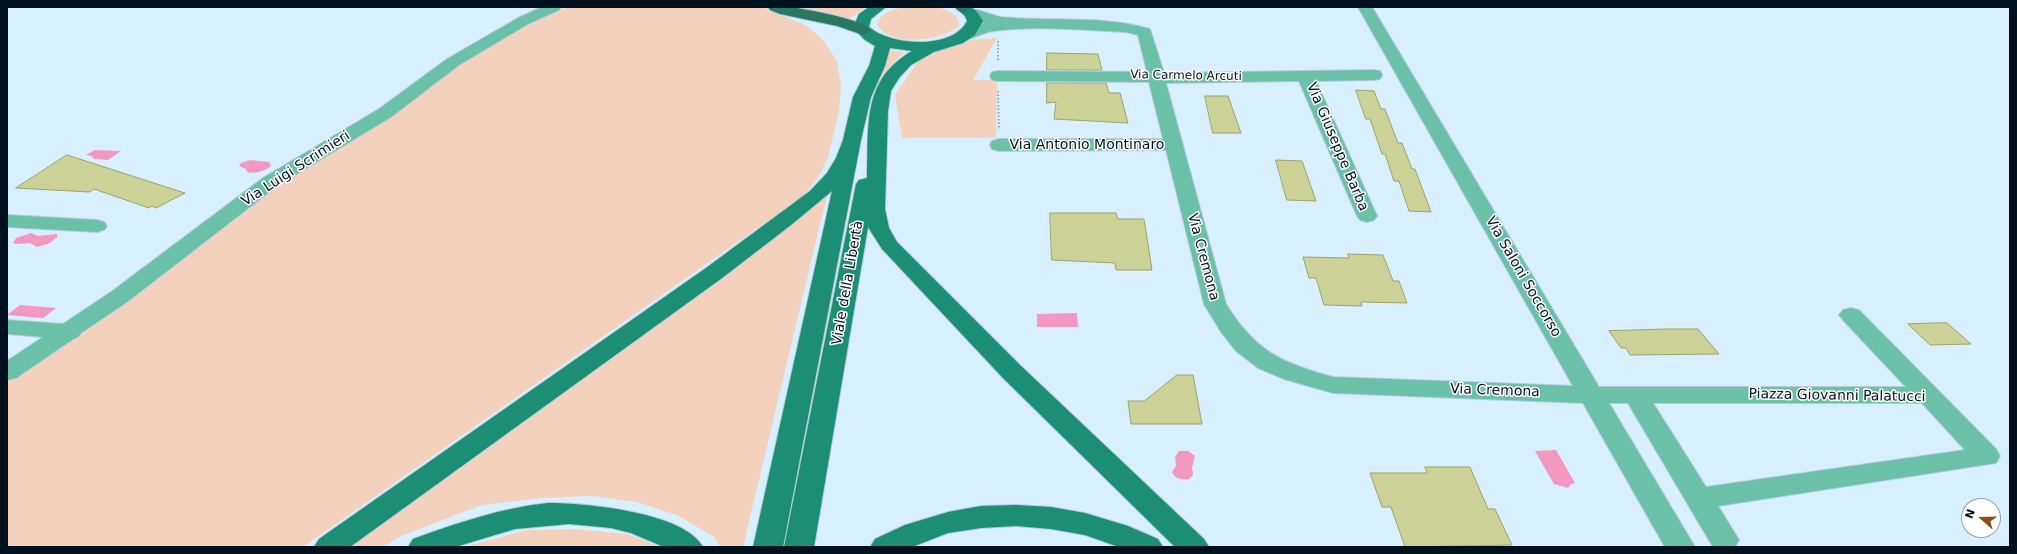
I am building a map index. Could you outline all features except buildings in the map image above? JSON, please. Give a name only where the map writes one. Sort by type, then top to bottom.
[{"type":"highway","points":[[775,7],[788,12],[846,24],[871,36]]},
{"type":"main road","name":"Viale della Libertà","points":[[768,547],[852,140],[862,97],[883,46],[871,36],[862,22],[864,17],[879,7]]},
{"type":"main road","points":[[964,36],[975,25],[975,21],[965,9]]},
{"type":"main road","name":"Viale della Libertà","points":[[871,36],[906,46],[937,44]]},
{"type":"main road","name":"Viale della Libertà","points":[[799,547],[883,91],[897,70],[915,55],[937,44],[964,36]]},
{"type":"main road","points":[[879,111],[875,209],[879,228],[889,246],[1012,372],[1194,547]]},
{"type":"main road","points":[[329,547],[714,274],[784,221],[816,195],[835,176],[845,158],[852,140]]},
{"type":"main road","points":[[885,547],[932,527],[975,518],[1014,514],[1088,525],[1124,535],[1148,547]]},
{"type":"main road","points":[[423,547],[455,535],[528,516],[590,515],[632,522],[674,537],[688,547]]},
{"type":"street","name":"Via Luigi Scrimieri","points":[[7,372],[70,332],[119,297],[270,182],[385,113],[453,62],[523,21],[554,7]]},
{"type":"street","name":"Via Saloni Soccorso","points":[[1365,7],[1680,547]]},
{"type":"street","name":"Via Cremona","points":[[965,9],[990,20],[1017,23],[1138,29],[1145,32],[1215,304],[1235,336],[1258,357],[1292,375],[1333,385],[1592,395]]},
{"type":"street","name":"Via Cremona","points":[[964,36],[986,27],[1017,23]]},
{"type":"street","name":"Via Carmelo Arcuti","points":[[998,76],[1143,76],[1158,78],[1374,75]]},
{"type":"street","name":"Via Giuseppe Barba","points":[[1306,77],[1367,216]]},
{"type":"street","name":"Via Antonio Montinaro","points":[[999,145],[1174,144]]},
{"type":"street","points":[[7,221],[97,226]]},
{"type":"street","points":[[1851,315],[1930,394]]},
{"type":"street","points":[[7,327],[70,332]]},
{"type":"street","name":"Piazza Giovanni Palatucci","points":[[1592,395],[1930,394],[1987,456],[1699,498]]},
{"type":"street","points":[[1635,395],[1724,540]]},
{"type":"shaded area","points":[[568,7],[762,7],[807,26],[823,40],[837,61],[841,86],[839,111],[828,158],[819,176],[803,196],[303,547],[7,547],[7,380],[71,340],[143,291],[299,170],[409,101],[505,35]]},
{"type":"shaded area","points":[[794,7],[866,7],[848,20],[813,14]]},
{"type":"shaded area","points":[[908,7],[929,7],[949,11],[959,20],[959,25],[952,31],[941,35],[916,40],[892,37],[883,32],[877,24],[882,16],[890,11]]},
{"type":"shaded area","points":[[997,38],[973,80],[997,80],[996,138],[902,138],[895,95],[923,54],[972,40]]},
{"type":"shaded area","points":[[888,50],[905,52],[887,71],[873,93],[870,93],[888,55]]},
{"type":"shaded area","points":[[95,150],[121,151],[108,160],[94,159],[92,156],[86,155]]},
{"type":"shaded area","points":[[250,160],[269,162],[271,166],[263,171],[254,173],[247,172],[246,169],[239,166],[241,163]]},
{"type":"shaded area","points":[[828,191],[743,547],[720,547],[714,537],[679,516],[637,502],[592,496],[541,498],[482,505],[401,536],[383,547],[350,547]]},
{"type":"shaded area","points":[[31,233],[38,236],[57,234],[57,237],[50,243],[37,247],[30,243],[13,243],[16,238]]},
{"type":"shaded area","points":[[20,305],[56,308],[43,318],[7,315]]},
{"type":"shaded area","points":[[1077,313],[1078,327],[1037,327],[1037,314]]},
{"type":"shaded area","points":[[1556,450],[1575,483],[1571,484],[1568,488],[1554,484],[1535,451]]},
{"type":"shaded area","points":[[1179,451],[1188,451],[1195,456],[1192,468],[1193,475],[1189,479],[1179,478],[1172,472],[1176,466],[1175,457]]},
{"type":"shaded area","points":[[574,529],[627,534],[660,547],[464,547],[527,530]]}]
